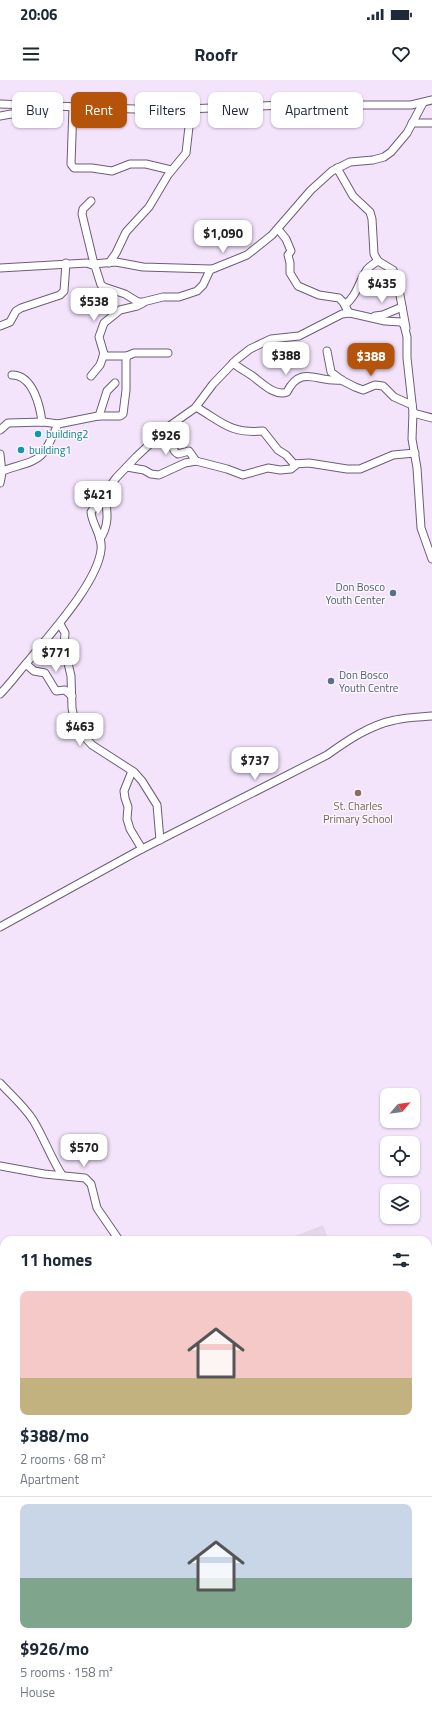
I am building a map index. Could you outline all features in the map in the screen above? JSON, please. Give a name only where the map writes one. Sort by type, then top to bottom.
[{"type":"street","points":[[200,109],[284,105],[411,105],[432,100]]},
{"type":"street","points":[[0,268],[116,262],[149,267],[211,269],[251,252],[278,229],[319,182],[337,168],[350,162],[373,160],[391,152],[412,123],[423,102]]},
{"type":"street","points":[[0,104],[12,105]]},
{"type":"street","points":[[0,116],[12,114]]},
{"type":"street","points":[[412,123],[432,123]]},
{"type":"street","points":[[72,128],[71,164],[74,168],[92,168],[112,171],[130,164],[146,164],[172,170]]},
{"type":"street","points":[[108,263],[116,253],[126,232],[149,207],[172,170],[181,161],[188,150],[190,128]]},
{"type":"street","points":[[337,168],[353,196],[370,212],[372,219],[374,254],[378,261],[393,270],[397,279],[406,331],[413,413],[412,439],[415,452],[421,528],[428,541],[432,559]]},
{"type":"street","points":[[91,201],[83,209],[82,214],[99,282],[104,287],[125,294],[138,302],[189,295],[200,289],[211,269]]},
{"type":"street","points":[[278,229],[286,239],[290,249],[288,255],[290,263],[289,270],[298,286],[319,295],[335,296],[339,298],[349,313]]},
{"type":"street","points":[[345,305],[356,294],[367,269],[378,261]]},
{"type":"street","points":[[0,326],[10,322],[16,311],[21,308],[60,295],[64,291],[66,264]]},
{"type":"street","points":[[91,376],[100,365],[104,352],[99,337],[104,323],[120,310],[137,306],[144,302]]},
{"type":"street","points":[[372,318],[376,315],[383,315],[402,307]]},
{"type":"street","points":[[0,694],[60,624],[79,596],[95,567],[101,551],[100,539],[92,520],[91,512],[105,495],[116,478],[168,427],[186,416],[196,407],[213,384],[233,363],[250,349],[262,343],[271,339],[299,336],[340,314],[349,313],[401,322],[406,331]]},
{"type":"street","points":[[327,351],[332,372],[342,380],[355,388],[363,390],[375,385],[383,386],[394,397],[412,405]]},
{"type":"street","points":[[103,356],[127,356],[134,353],[168,353]]},
{"type":"street","points":[[0,430],[8,423],[42,422],[58,424],[99,416],[118,417],[123,414],[126,390],[127,356]]},
{"type":"street","points":[[233,363],[263,385],[280,393],[287,392],[290,385],[298,378],[307,376],[332,381],[342,380]]},
{"type":"street","points":[[12,374],[22,377],[30,387],[36,397],[42,422]]},
{"type":"street","points":[[99,416],[107,391],[115,383]]},
{"type":"street","points":[[196,407],[232,428],[253,433],[262,431],[278,450],[286,455],[292,463],[309,463],[347,469],[360,469],[393,455],[415,452]]},
{"type":"street","points":[[413,413],[432,418]]},
{"type":"street","points":[[2,471],[29,463],[39,458],[50,444],[58,424]]},
{"type":"street","points":[[168,427],[173,438],[175,452],[178,454],[189,451],[196,461]]},
{"type":"street","points":[[0,454],[2,471],[0,483]]},
{"type":"street","points":[[127,467],[144,470],[158,475],[186,463],[196,461],[243,475],[268,468],[280,470],[291,469],[297,464]]},
{"type":"street","points":[[100,539],[107,523],[105,495]]},
{"type":"street","points":[[60,624],[65,633],[64,646],[71,676],[72,708],[79,731],[92,745],[132,770],[142,781],[157,805],[160,840]]},
{"type":"street","points":[[26,664],[34,671],[44,672],[55,690],[59,692],[65,690],[72,696]]},
{"type":"street","points":[[0,927],[142,849],[327,754],[353,737],[395,720],[432,716]]},
{"type":"street","points":[[132,770],[124,794],[128,807],[127,819],[130,829],[142,849]]},
{"type":"street","points":[[0,1083],[19,1102],[34,1121],[62,1176]]},
{"type":"street","points":[[0,1166],[44,1174],[81,1176],[89,1181],[97,1208],[117,1236]]},
{"type":"shaded area","points":[[323,1225],[327,1236],[295,1236]]},
{"type":"place","name":"building2","points":[[38,434]]},
{"type":"place","name":"building1","points":[[21,450]]},
{"type":"place","name":"Don Bosco Youth Center","points":[[393,593]]},
{"type":"place","name":"Don Bosco Youth Centre","points":[[331,681]]},
{"type":"place","name":"St. Charles Primary School","points":[[358,793]]}]
